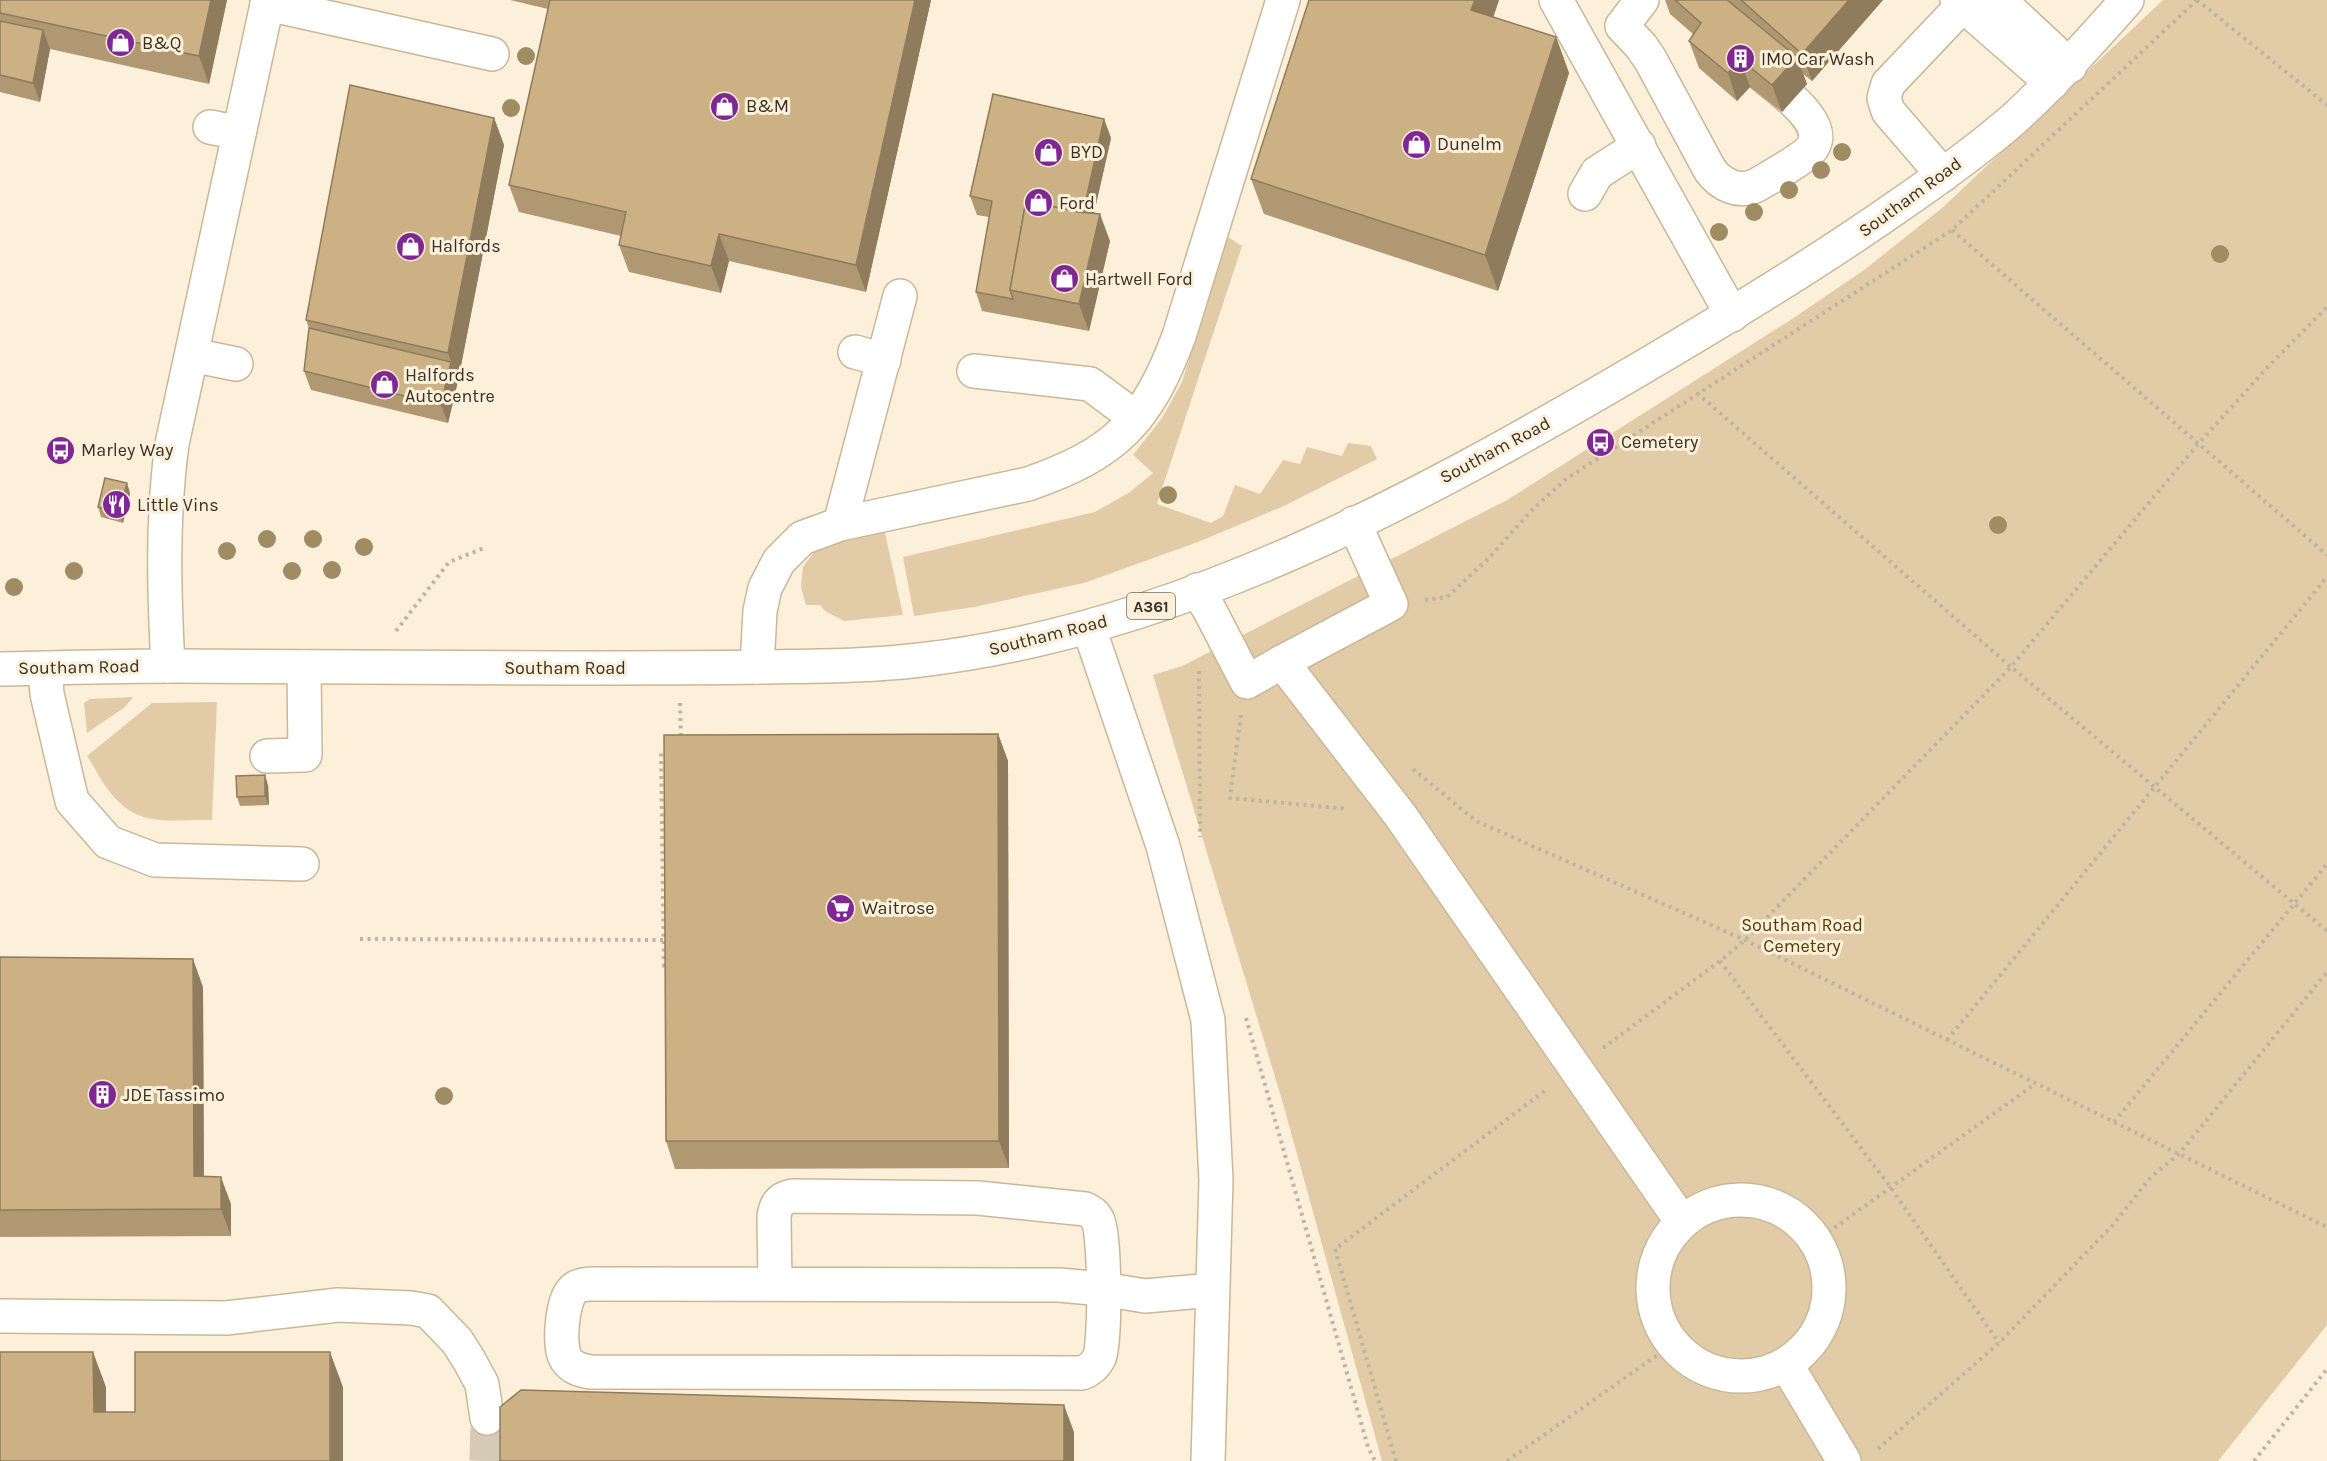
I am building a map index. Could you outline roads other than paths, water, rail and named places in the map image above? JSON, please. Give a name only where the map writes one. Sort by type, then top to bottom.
[{"type":"main road","points":[[757,667],[760,611],[765,588],[772,573],[789,549],[802,538],[840,524],[1028,484],[1070,469],[1112,443],[1143,410],[1169,363],[1179,336],[1283,0]]},
{"type":"main road","points":[[1556,0],[1732,315]]},
{"type":"main road","points":[[1592,64],[1642,0]]},
{"type":"main road","points":[[1999,0],[2061,74]]},
{"type":"main road","name":"Southam Road","points":[[0,669],[168,666],[856,666],[921,660],[993,649],[1089,628],[1274,560],[1354,523],[1460,470],[1732,315],[1845,244],[1943,175],[2010,123],[2061,74],[2127,0]]},
{"type":"main road","points":[[168,666],[164,550],[166,490],[172,444],[192,355],[224,130],[267,2],[492,54]]},
{"type":"main road","points":[[1943,175],[1888,111],[1884,91],[1960,2],[2061,74]]},
{"type":"main road","points":[[1622,26],[1650,59],[1710,171],[1729,186],[1743,189],[1757,185],[1809,151],[1814,142],[1814,129],[1805,111],[1736,52]]},
{"type":"main road","points":[[1585,194],[1597,173],[1639,146]]},
{"type":"main road","points":[[840,524],[869,356],[900,296]]},
{"type":"main road","points":[[192,355],[237,364]]},
{"type":"main road","points":[[974,371],[1090,384],[1136,418]]},
{"type":"main road","points":[[1197,590],[1246,682],[1391,604],[1354,523]]},
{"type":"main road","points":[[1089,628],[1163,846],[1208,1020],[1216,1180],[1208,1461]]},
{"type":"main road","points":[[1282,662],[1400,815],[1682,1222]]},
{"type":"main road","points":[[267,756],[305,754],[303,666]]},
{"type":"main road","points":[[45,668],[47,694],[72,801],[108,842],[155,860],[302,864]]},
{"type":"main road","points":[[775,1284],[774,1217],[779,1202],[792,1196],[978,1198],[1085,1209],[1094,1214],[1101,1230],[1103,1288],[1103,1342],[1100,1357],[1094,1366],[1082,1373],[590,1372],[579,1370],[565,1357],[562,1349],[564,1308],[572,1290],[580,1285],[1059,1285],[1103,1288],[1145,1296],[1212,1290]]},
{"type":"main road","points":[[1728,1200],[1753,1200],[1778,1207],[1800,1221],[1816,1241],[1827,1267],[1830,1295],[1823,1322],[1808,1347],[1786,1364],[1764,1374],[1738,1376],[1713,1372],[1691,1360],[1672,1344],[1659,1321],[1653,1294],[1655,1268],[1665,1243],[1682,1222],[1703,1208],[1728,1200]]},
{"type":"main road","points":[[0,1316],[226,1318],[338,1305],[411,1308],[428,1311],[457,1341],[470,1360],[482,1384],[486,1418]]},
{"type":"main road","points":[[1786,1364],[1859,1457]]},
{"type":"tunnel","points":[[486,1461],[487,1418]]},
{"type":"place","name":"B&Q","points":[[121,43]]},
{"type":"place","name":"IMO Car Wash","points":[[1740,59]]},
{"type":"place","name":"B&M","points":[[725,106]]},
{"type":"place","name":"Dunelm","points":[[1416,144]]},
{"type":"place","name":"BYD","points":[[1049,152]]},
{"type":"place","name":"Ford","points":[[1038,203]]},
{"type":"place","name":"Halfords","points":[[410,246]]},
{"type":"place","name":"Hartwell Ford","points":[[1064,279]]},
{"type":"place","name":"Halfords Autocentre","points":[[384,385]]},
{"type":"place","name":"Cemetery","points":[[1600,442]]},
{"type":"place","name":"Marley Way","points":[[60,450]]},
{"type":"place","name":"Little Vins","points":[[116,505]]},
{"type":"place","name":"Waitrose","points":[[841,908]]},
{"type":"place","name":"JDE Tassimo","points":[[102,1095]]},
{"type":"park label","name":"Southam Road Cemetery","points":[[1802,935]]}]
